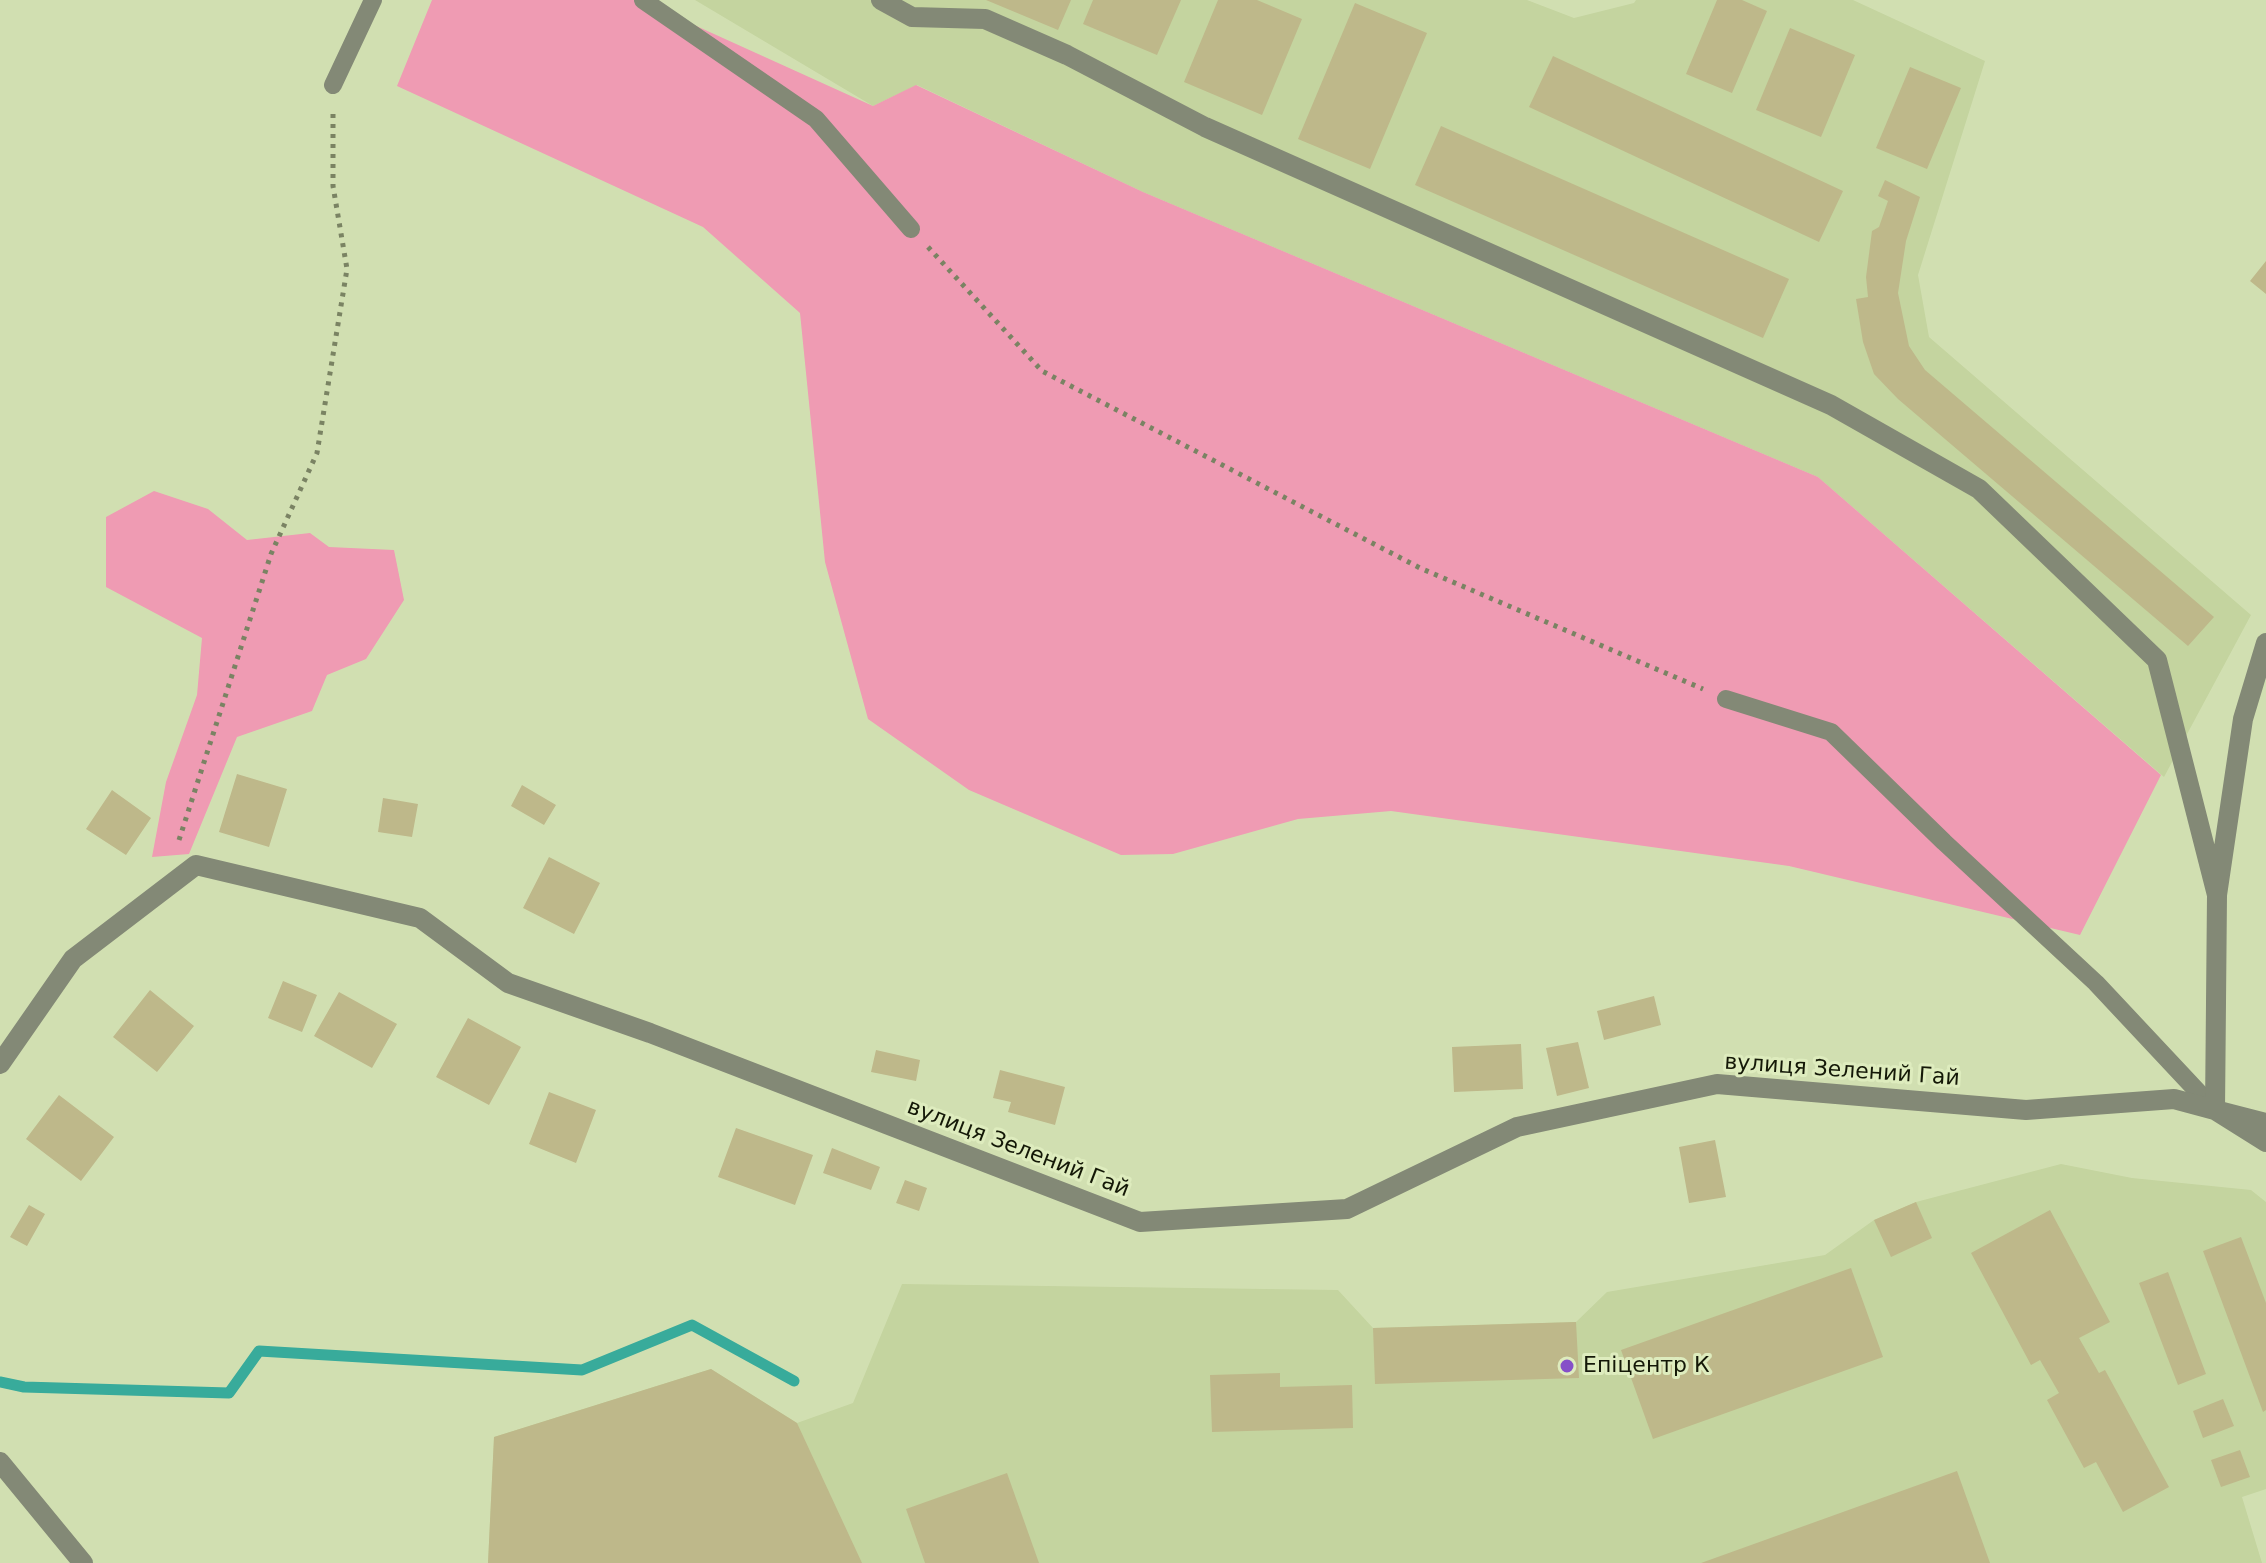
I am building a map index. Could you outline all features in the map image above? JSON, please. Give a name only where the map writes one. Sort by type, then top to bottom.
[{"type":"street","points":[[881,0],[912,17],[985,19],[1067,55],[1205,127],[1831,405],[1979,489],[2157,660],[2217,895]]},
{"type":"street","points":[[2266,643],[2243,719],[2217,895],[2215,1110],[2266,1123]]},
{"type":"street","name":"вулиця Зелений Гай","points":[[0,1064],[73,959],[196,865],[420,918],[508,983],[650,1033],[1140,1222],[1347,1209],[1517,1127],[1717,1084],[2026,1110],[2174,1099],[2215,1110],[2266,1142]]},
{"type":"street","points":[[0,1462],[83,1563]]},
{"type":"lane","points":[[333,85],[373,0]]},
{"type":"lane","points":[[643,0],[816,119],[911,229]]},
{"type":"lane","points":[[1726,699],[1831,732],[2096,983],[2215,1110]]},
{"type":"path","points":[[170,885],[178,845],[271,554],[317,453],[347,269],[333,186],[333,85]]},
{"type":"path","points":[[911,229],[1042,371],[1420,568],[1726,699]]},
{"type":"shaded area","points":[[432,0],[639,0],[873,106],[916,85],[1143,192],[1818,477],[2161,775],[2080,935],[1789,866],[1391,811],[1298,819],[1173,854],[1121,855],[969,790],[868,719],[825,562],[800,313],[703,227],[397,86]]},
{"type":"shaded area","points":[[695,0],[1527,0],[1574,18],[1636,0],[1853,0],[1985,61],[1918,275],[1929,337],[2251,615],[2164,777],[1818,477],[1143,192],[917,85],[873,106]]},
{"type":"shaded area","points":[[154,491],[208,509],[247,540],[310,533],[329,547],[394,550],[404,600],[366,659],[327,675],[312,711],[237,737],[189,854],[152,857],[166,782],[197,695],[202,638],[106,587],[106,517]]},
{"type":"shaded area","name":"Епіцентр К","points":[[2061,1164],[2132,1178],[2251,1190],[2266,1202],[2266,1489],[2242,1497],[2262,1563],[488,1563],[494,1437],[711,1369],[797,1423],[853,1403],[902,1284],[1338,1290],[1373,1328],[1576,1322],[1607,1292],[1825,1255],[1874,1220],[1916,1202]]},
{"type":"building","points":[[986,0],[1071,0],[1058,30]]},
{"type":"building","points":[[1093,0],[1181,0],[1157,55],[1083,24]]},
{"type":"building","points":[[1218,0],[1257,0],[1302,19],[1262,115],[1184,82]]},
{"type":"building","points":[[1717,0],[1742,0],[1767,11],[1732,93],[1686,74]]},
{"type":"building","points":[[1355,3],[1427,33],[1370,169],[1298,139]]},
{"type":"building","points":[[1790,28],[1855,55],[1821,137],[1756,110]]},
{"type":"building","points":[[1553,56],[1843,191],[1819,242],[1529,107]]},
{"type":"building","points":[[1910,67],[1961,88],[1927,169],[1876,148]]},
{"type":"building","points":[[1441,126],[1789,279],[1763,338],[1415,185]]},
{"type":"building","points":[[1885,180],[1920,197],[1906,241],[1898,293],[1909,346],[1925,370],[2214,617],[2188,646],[1898,399],[1874,374],[1863,342],[1856,299],[1868,297],[1866,277],[1872,231],[1879,227],[1888,201],[1878,196]]},
{"type":"building","points":[[2266,261],[2266,294],[2250,281]]},
{"type":"building","points":[[237,774],[287,789],[269,847],[219,832]]},
{"type":"building","points":[[522,785],[556,805],[544,825],[511,806]]},
{"type":"building","points":[[112,790],[151,818],[126,855],[86,829]]},
{"type":"building","points":[[383,798],[418,804],[412,837],[378,832]]},
{"type":"building","points":[[549,857],[600,883],[574,934],[523,908]]},
{"type":"building","points":[[283,981],[317,995],[302,1032],[268,1018]]},
{"type":"building","points":[[150,990],[194,1026],[157,1072],[113,1037]]},
{"type":"building","points":[[339,992],[397,1024],[372,1068],[314,1036]]},
{"type":"building","points":[[1654,996],[1661,1025],[1604,1040],[1597,1011]]},
{"type":"building","points":[[468,1018],[521,1047],[489,1105],[436,1077]]},
{"type":"building","points":[[1578,1042],[1589,1088],[1557,1096],[1546,1048]]},
{"type":"building","points":[[1521,1044],[1523,1089],[1454,1092],[1452,1047]]},
{"type":"building","points":[[876,1050],[920,1060],[916,1081],[871,1072]]},
{"type":"building","points":[[1000,1070],[1065,1087],[1055,1125],[1008,1112],[1011,1102],[993,1098]]},
{"type":"building","points":[[549,1092],[596,1110],[576,1163],[529,1144]]},
{"type":"building","points":[[59,1095],[114,1137],[81,1181],[26,1139]]},
{"type":"building","points":[[736,1128],[813,1155],[795,1205],[718,1177]]},
{"type":"building","points":[[1715,1140],[1726,1197],[1689,1203],[1679,1147]]},
{"type":"building","points":[[832,1148],[880,1167],[871,1190],[823,1173]]},
{"type":"building","points":[[905,1180],[927,1188],[919,1211],[896,1203]]},
{"type":"building","points":[[1916,1202],[1932,1238],[1891,1257],[1874,1220]]},
{"type":"building","points":[[29,1205],[45,1214],[27,1246],[10,1237]]},
{"type":"building","points":[[2050,1210],[2110,1322],[2079,1338],[2099,1373],[2105,1370],[2169,1487],[2123,1512],[2096,1462],[2084,1468],[2047,1400],[2059,1393],[2040,1360],[2031,1365],[1971,1253]]},
{"type":"building","points":[[2241,1237],[2266,1303],[2266,1410],[2263,1412],[2203,1251]]},
{"type":"building","points":[[1851,1268],[1883,1357],[1653,1439],[1621,1350]]},
{"type":"building","points":[[2168,1272],[2206,1374],[2178,1385],[2139,1283]]},
{"type":"building","points":[[1576,1322],[1579,1378],[1375,1384],[1373,1328]]},
{"type":"building","points":[[711,1369],[797,1423],[862,1563],[488,1563],[494,1437]]},
{"type":"building","points":[[1280,1373],[1280,1387],[1352,1385],[1353,1428],[1212,1432],[1210,1375]]},
{"type":"building","points":[[2223,1399],[2234,1426],[2203,1438],[2193,1411]]},
{"type":"building","points":[[2240,1450],[2250,1477],[2221,1487],[2211,1460]]},
{"type":"building","points":[[1957,1471],[1990,1563],[1701,1563]]},
{"type":"building","points":[[1007,1473],[1039,1563],[925,1563],[906,1509]]},
{"type":"waterway","points":[[0,1382],[24,1387],[229,1393],[259,1351],[582,1370],[692,1325],[794,1381]]},
{"type":"place","name":"Епіцентр К","points":[[1567,1366]]}]
